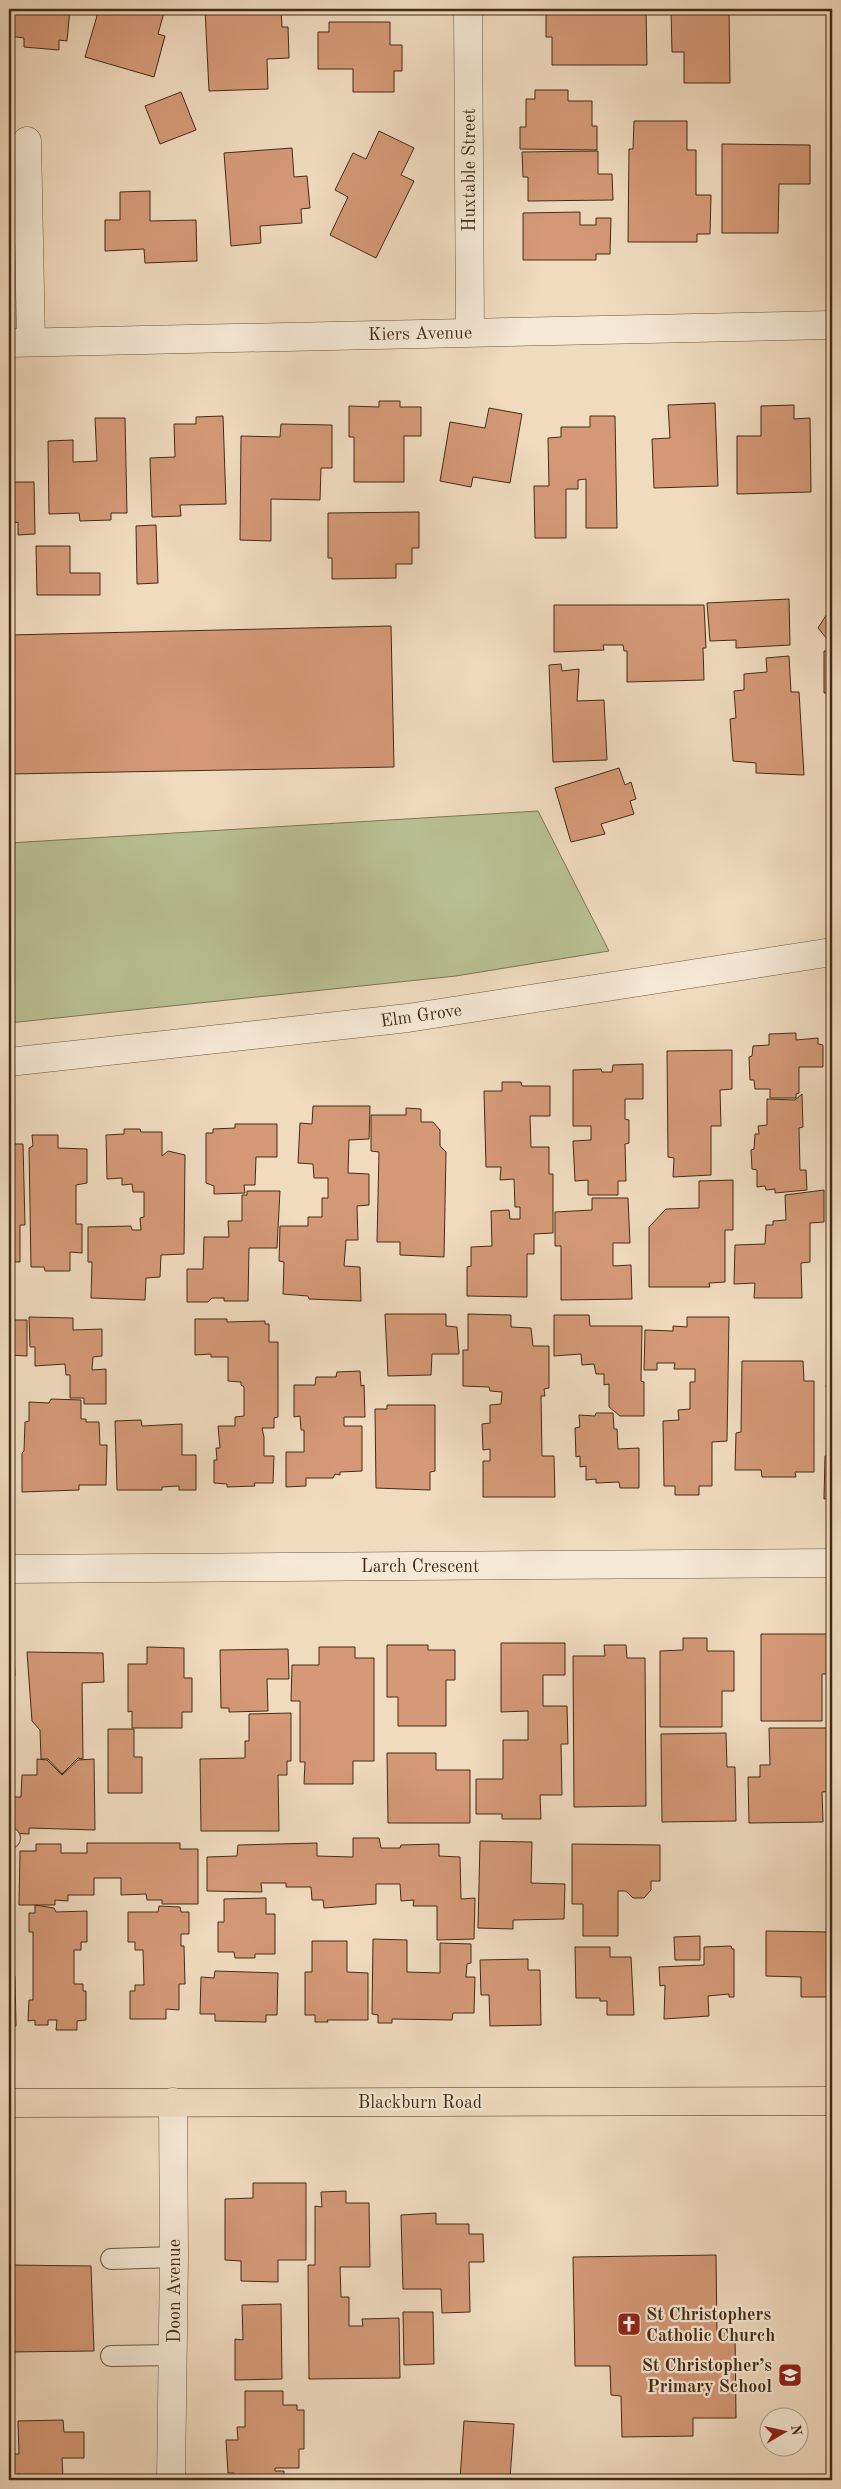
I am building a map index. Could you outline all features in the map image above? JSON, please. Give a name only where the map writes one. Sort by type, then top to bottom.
[{"type":"main road","name":"Blackburn Road","points":[[9,2103],[832,2101]]},
{"type":"street","name":"Huxtable Street","points":[[468,9],[470,332]]},
{"type":"street","points":[[20,342],[27,141]]},
{"type":"street","name":"Kiers Avenue","points":[[20,342],[832,325]]},
{"type":"street","name":"Elm Grove","points":[[9,1062],[408,1018],[832,952]]},
{"type":"street","name":"Larch Crescent","points":[[9,1569],[832,1563]]},
{"type":"street","name":"Doon Avenue","points":[[171,2480],[174,2257],[173,2102]]},
{"type":"lane","points":[[111,2259],[174,2257]]},
{"type":"lane","points":[[110,2356],[173,2355]]},
{"type":"green space","points":[[538,811],[609,951],[456,976],[9,1023],[9,843]]},
{"type":"building","points":[[9,9],[70,9],[67,41],[59,40],[59,50],[24,47],[24,38],[9,36]]},
{"type":"building","points":[[99,9],[165,9],[158,34],[165,36],[154,77],[85,57]]},
{"type":"building","points":[[205,9],[281,9],[282,27],[288,27],[289,58],[267,59],[268,89],[209,91]]},
{"type":"building","points":[[546,9],[646,9],[647,65],[552,65],[552,37],[546,37]]},
{"type":"building","points":[[671,9],[729,9],[730,83],[684,83],[684,52],[672,52]]},
{"type":"building","points":[[329,22],[390,22],[390,45],[402,45],[402,71],[394,71],[394,92],[353,92],[353,69],[318,69],[318,32],[329,32]]},
{"type":"building","points":[[535,90],[568,90],[568,101],[592,101],[592,126],[597,126],[597,150],[520,149],[520,127],[526,127],[526,99],[535,99]]},
{"type":"building","points":[[181,92],[196,130],[160,144],[145,106]]},
{"type":"building","points":[[634,121],[687,121],[687,150],[696,150],[696,195],[711,195],[710,234],[697,234],[697,242],[628,242],[629,149],[633,149]]},
{"type":"building","points":[[379,131],[414,148],[401,175],[414,181],[376,258],[330,235],[348,197],[335,190],[353,153],[366,159]]},
{"type":"building","points":[[722,144],[810,145],[810,184],[779,184],[778,233],[722,233]]},
{"type":"building","points":[[292,148],[294,177],[307,176],[310,208],[301,209],[302,223],[260,226],[261,243],[231,246],[224,153]]},
{"type":"building","points":[[598,151],[598,174],[612,174],[613,200],[528,201],[528,177],[523,177],[522,152]]},
{"type":"building","points":[[150,191],[150,221],[196,220],[197,261],[145,263],[144,249],[105,251],[105,220],[120,220],[120,192]]},
{"type":"building","points":[[580,212],[580,225],[596,225],[596,218],[611,218],[610,254],[596,254],[596,260],[523,260],[523,213]]},
{"type":"building","points":[[379,401],[400,401],[400,407],[421,407],[421,436],[404,436],[404,482],[354,482],[354,437],[349,437],[349,406],[379,407]]},
{"type":"building","points":[[715,403],[718,486],[654,488],[652,439],[670,438],[668,405]]},
{"type":"building","points":[[794,405],[794,419],[810,418],[811,492],[737,494],[737,436],[761,436],[761,406]]},
{"type":"building","points":[[489,408],[522,414],[510,483],[473,477],[471,487],[440,481],[450,422],[485,428]]},
{"type":"building","points":[[831,412],[832,412],[832,470]]},
{"type":"building","points":[[223,416],[226,504],[180,505],[181,516],[152,517],[150,458],[175,457],[174,424],[196,424],[196,417]]},
{"type":"building","points":[[590,416],[615,416],[617,528],[586,528],[586,479],[578,480],[578,489],[566,489],[566,538],[535,538],[534,486],[549,486],[548,438],[561,437],[561,427],[590,427]]},
{"type":"building","points":[[95,418],[125,418],[127,513],[111,513],[111,520],[80,521],[79,513],[49,514],[48,441],[73,440],[73,462],[97,461]]},
{"type":"building","points":[[281,424],[332,425],[332,468],[321,468],[320,500],[271,499],[271,541],[240,540],[241,436],[280,437]]},
{"type":"building","points":[[9,482],[34,482],[35,534],[18,535],[18,522],[14,523],[14,515],[9,515]]},
{"type":"building","points":[[419,512],[419,548],[412,548],[412,564],[396,564],[396,578],[332,579],[332,558],[328,558],[328,513]]},
{"type":"building","points":[[156,525],[158,583],[137,584],[136,526]]},
{"type":"building","points":[[36,546],[70,546],[70,573],[100,573],[100,595],[37,595]]},
{"type":"building","points":[[789,599],[790,645],[736,648],[736,640],[710,641],[707,603]]},
{"type":"building","points":[[554,605],[704,605],[706,648],[703,648],[704,680],[627,682],[627,651],[624,651],[623,645],[603,645],[604,650],[554,652]]},
{"type":"building","points":[[832,606],[832,645],[818,628]]},
{"type":"building","points":[[391,626],[394,767],[9,774],[9,635]]},
{"type":"building","points":[[824,651],[832,651],[832,693],[824,693]]},
{"type":"building","points":[[789,656],[791,692],[799,692],[804,775],[756,773],[756,763],[733,761],[730,719],[736,718],[734,691],[744,690],[744,674],[767,672],[766,658]]},
{"type":"building","points":[[561,664],[562,671],[579,669],[577,701],[604,700],[607,760],[553,762],[549,665]]},
{"type":"building","points":[[619,768],[625,785],[631,782],[636,799],[630,801],[634,814],[601,824],[605,834],[571,842],[555,788]]},
{"type":"building","points":[[832,1025],[832,1074],[831,1074]]},
{"type":"building","points":[[796,1033],[796,1040],[818,1038],[818,1044],[823,1045],[823,1067],[799,1067],[799,1093],[796,1094],[796,1098],[770,1098],[770,1089],[755,1089],[754,1080],[750,1080],[749,1057],[752,1056],[753,1046],[769,1045],[769,1034]]},
{"type":"building","points":[[732,1050],[732,1089],[720,1090],[721,1126],[711,1126],[711,1175],[673,1177],[674,1158],[668,1157],[667,1051]]},
{"type":"building","points":[[643,1064],[643,1099],[625,1099],[625,1119],[629,1120],[629,1143],[625,1144],[626,1181],[618,1181],[618,1195],[588,1195],[588,1180],[575,1181],[573,1141],[591,1140],[591,1126],[573,1126],[573,1070],[601,1069],[602,1072],[612,1072],[613,1065]]},
{"type":"building","points":[[502,1082],[521,1082],[522,1086],[550,1086],[550,1116],[530,1116],[531,1147],[549,1147],[549,1174],[553,1174],[553,1233],[534,1234],[534,1254],[527,1254],[527,1297],[467,1296],[467,1267],[471,1266],[471,1247],[492,1246],[491,1211],[509,1210],[510,1219],[520,1219],[520,1207],[515,1207],[514,1179],[500,1180],[501,1167],[486,1167],[484,1091],[502,1091]]},
{"type":"building","points":[[802,1094],[803,1127],[799,1128],[800,1170],[806,1170],[807,1190],[775,1193],[775,1189],[766,1190],[765,1186],[757,1187],[757,1170],[752,1169],[751,1150],[754,1149],[755,1134],[759,1134],[758,1126],[767,1125],[767,1099],[795,1100]]},
{"type":"building","points":[[313,1106],[370,1106],[369,1139],[349,1140],[348,1173],[369,1174],[369,1205],[357,1206],[358,1240],[346,1240],[344,1266],[360,1267],[361,1301],[309,1299],[308,1296],[283,1294],[284,1262],[279,1261],[280,1226],[308,1226],[308,1217],[322,1217],[322,1198],[328,1198],[328,1178],[314,1178],[313,1164],[298,1163],[300,1123],[312,1124]]},
{"type":"building","points":[[406,1108],[421,1109],[421,1122],[433,1122],[440,1130],[440,1146],[446,1152],[444,1257],[400,1255],[400,1242],[377,1242],[379,1152],[371,1151],[371,1115],[406,1115]]},
{"type":"building","points":[[235,1124],[277,1124],[277,1157],[256,1157],[255,1185],[244,1185],[245,1193],[214,1194],[214,1186],[206,1183],[206,1133],[213,1133],[213,1129],[235,1128]]},
{"type":"building","points":[[124,1129],[140,1129],[141,1132],[162,1132],[162,1156],[168,1151],[185,1155],[184,1254],[161,1255],[160,1277],[146,1278],[145,1300],[91,1298],[92,1262],[88,1262],[88,1227],[131,1226],[132,1230],[141,1230],[140,1218],[144,1217],[144,1192],[133,1192],[132,1184],[122,1185],[122,1178],[107,1179],[106,1135],[124,1134]]},
{"type":"building","points":[[32,1135],[58,1135],[58,1148],[87,1149],[87,1183],[76,1185],[76,1224],[82,1224],[82,1253],[70,1252],[70,1271],[45,1271],[44,1267],[31,1267],[29,1148],[33,1146]]},
{"type":"building","points":[[9,1144],[23,1144],[25,1225],[20,1225],[20,1262],[11,1262],[9,1280]]},
{"type":"building","points":[[733,1180],[733,1230],[725,1230],[725,1282],[709,1283],[710,1287],[649,1287],[649,1227],[666,1209],[699,1208],[699,1181]]},
{"type":"building","points":[[830,1187],[832,1187],[832,1220],[829,1220]]},
{"type":"building","points":[[824,1190],[824,1222],[810,1223],[810,1262],[801,1263],[802,1298],[754,1298],[755,1283],[734,1284],[735,1245],[765,1244],[766,1225],[773,1225],[773,1221],[786,1220],[785,1195]]},
{"type":"building","points":[[247,1191],[280,1191],[277,1248],[249,1248],[248,1301],[224,1301],[224,1298],[212,1298],[208,1302],[187,1302],[187,1269],[203,1269],[204,1237],[229,1237],[228,1221],[242,1221],[242,1195],[247,1195]]},
{"type":"building","points":[[592,1198],[628,1198],[630,1243],[613,1243],[613,1266],[631,1265],[632,1299],[561,1300],[561,1246],[555,1246],[555,1212],[592,1210]]},
{"type":"building","points":[[385,1314],[446,1314],[446,1326],[457,1327],[459,1354],[432,1354],[431,1375],[388,1376]]},
{"type":"building","points":[[468,1314],[511,1315],[511,1327],[531,1328],[533,1346],[549,1346],[549,1388],[544,1389],[545,1396],[541,1396],[542,1456],[554,1456],[555,1497],[483,1497],[483,1461],[490,1461],[490,1449],[483,1450],[482,1424],[490,1423],[490,1405],[501,1404],[502,1392],[490,1391],[489,1387],[463,1386],[463,1350],[468,1350]]},
{"type":"building","points":[[554,1315],[589,1315],[590,1326],[642,1326],[641,1381],[644,1382],[644,1416],[620,1416],[609,1407],[609,1384],[604,1385],[604,1374],[596,1374],[594,1364],[582,1365],[581,1354],[554,1356]]},
{"type":"building","points":[[29,1317],[73,1318],[73,1330],[102,1329],[102,1356],[93,1357],[92,1370],[106,1369],[106,1404],[84,1404],[84,1398],[70,1398],[70,1375],[66,1375],[65,1364],[35,1366],[35,1347],[30,1347]]},
{"type":"building","points":[[687,1317],[729,1317],[727,1441],[712,1442],[712,1486],[699,1486],[699,1495],[675,1495],[675,1486],[664,1486],[663,1421],[679,1420],[678,1410],[690,1409],[690,1382],[695,1382],[695,1369],[674,1369],[675,1363],[657,1363],[657,1370],[644,1370],[645,1330],[673,1331],[673,1326],[687,1327]]},
{"type":"building","points":[[195,1319],[227,1319],[227,1322],[265,1321],[265,1324],[269,1324],[269,1342],[278,1342],[278,1417],[274,1418],[274,1428],[262,1428],[264,1456],[274,1456],[273,1483],[254,1483],[255,1486],[227,1487],[227,1484],[214,1483],[214,1460],[217,1460],[216,1448],[220,1448],[218,1426],[235,1426],[235,1417],[244,1416],[244,1387],[241,1385],[241,1382],[228,1381],[228,1357],[211,1357],[211,1354],[195,1355]]},
{"type":"building","points":[[9,1320],[27,1320],[27,1356],[9,1355]]},
{"type":"building","points":[[742,1361],[803,1361],[804,1381],[814,1381],[814,1472],[795,1472],[796,1477],[762,1477],[761,1470],[735,1470],[736,1433],[741,1432]]},
{"type":"building","points":[[360,1371],[361,1386],[364,1385],[365,1417],[344,1417],[344,1426],[362,1426],[362,1471],[340,1472],[340,1475],[335,1474],[333,1478],[306,1478],[306,1486],[286,1487],[286,1452],[304,1452],[304,1430],[301,1430],[300,1416],[294,1417],[294,1385],[315,1385],[316,1377],[336,1377],[337,1372]]},
{"type":"building","points":[[829,1373],[832,1373],[832,1388],[826,1387]]},
{"type":"building","points":[[51,1399],[81,1400],[81,1419],[86,1419],[86,1422],[99,1422],[100,1445],[107,1445],[106,1485],[79,1485],[79,1490],[22,1492],[22,1453],[24,1451],[25,1422],[29,1421],[29,1402],[49,1403]]},
{"type":"building","points":[[387,1405],[435,1405],[435,1471],[430,1472],[430,1490],[376,1488],[375,1409],[387,1409]]},
{"type":"building","points":[[596,1413],[613,1413],[614,1429],[617,1429],[618,1449],[639,1448],[639,1488],[620,1488],[619,1482],[596,1483],[596,1479],[586,1480],[586,1466],[580,1467],[580,1456],[576,1457],[575,1428],[580,1427],[579,1415],[595,1416]]},
{"type":"building","points":[[141,1420],[142,1426],[182,1424],[182,1455],[196,1455],[196,1490],[179,1490],[179,1486],[162,1487],[162,1490],[117,1490],[115,1421]]},
{"type":"building","points":[[825,1456],[832,1456],[832,1498],[824,1499]]},
{"type":"building","points":[[761,1634],[832,1634],[832,1674],[822,1674],[822,1721],[761,1721]]},
{"type":"building","points":[[683,1638],[707,1638],[707,1651],[734,1651],[734,1691],[722,1691],[722,1727],[660,1727],[660,1651],[683,1650]]},
{"type":"building","points":[[501,1643],[565,1643],[565,1675],[543,1675],[543,1706],[567,1706],[568,1744],[561,1744],[562,1795],[540,1795],[541,1819],[502,1819],[502,1814],[476,1814],[476,1779],[503,1779],[503,1740],[528,1740],[528,1711],[501,1712]]},
{"type":"building","points":[[387,1645],[428,1645],[428,1650],[455,1650],[455,1680],[446,1680],[446,1726],[398,1726],[398,1697],[387,1697]]},
{"type":"building","points":[[604,1645],[626,1645],[627,1658],[645,1658],[646,1806],[574,1807],[573,1656],[605,1656]]},
{"type":"building","points":[[9,1646],[14,1646],[15,1676],[9,1677]]},
{"type":"building","points":[[147,1647],[184,1648],[184,1678],[192,1678],[192,1712],[182,1712],[182,1728],[132,1728],[132,1711],[128,1712],[128,1664],[147,1664]]},
{"type":"building","points":[[319,1647],[355,1647],[355,1658],[374,1658],[374,1761],[353,1761],[353,1784],[304,1784],[305,1762],[300,1762],[300,1701],[291,1701],[292,1665],[319,1665]]},
{"type":"building","points":[[288,1649],[289,1679],[267,1679],[268,1711],[229,1712],[229,1708],[221,1708],[220,1650]]},
{"type":"building","points":[[27,1652],[103,1653],[104,1682],[82,1683],[83,1759],[78,1758],[62,1774],[48,1759],[41,1759],[40,1730],[32,1721]]},
{"type":"building","points":[[291,1713],[291,1761],[287,1761],[287,1775],[278,1775],[279,1831],[201,1831],[200,1759],[245,1758],[245,1741],[249,1741],[249,1714]]},
{"type":"building","points":[[769,1728],[832,1728],[832,1791],[822,1792],[823,1822],[749,1823],[748,1777],[760,1777],[760,1765],[770,1765]]},
{"type":"building","points":[[108,1729],[134,1729],[134,1757],[142,1757],[142,1793],[108,1793]]},
{"type":"building","points":[[726,1733],[727,1767],[735,1767],[736,1821],[662,1822],[661,1734]]},
{"type":"building","points":[[387,1753],[436,1753],[436,1770],[470,1770],[470,1823],[388,1823]]},
{"type":"building","points":[[37,1759],[47,1760],[62,1775],[78,1760],[94,1759],[95,1830],[29,1828],[29,1834],[9,1833],[9,1797],[21,1797],[22,1775],[37,1775]]},
{"type":"building","points":[[353,1838],[379,1838],[381,1848],[400,1848],[401,1845],[439,1844],[439,1856],[460,1857],[461,1899],[475,1898],[474,1939],[437,1940],[437,1906],[413,1906],[414,1900],[401,1901],[400,1884],[376,1884],[376,1904],[324,1908],[323,1900],[312,1900],[311,1887],[286,1887],[286,1883],[261,1883],[262,1892],[207,1891],[207,1857],[237,1856],[238,1845],[317,1843],[317,1856],[353,1857]]},
{"type":"building","points":[[480,1841],[532,1842],[531,1883],[565,1884],[564,1919],[513,1920],[513,1929],[478,1928]]},
{"type":"building","points":[[87,1843],[180,1843],[180,1849],[198,1849],[198,1904],[162,1904],[162,1900],[147,1900],[146,1894],[121,1895],[121,1878],[94,1878],[94,1895],[68,1895],[68,1901],[55,1900],[55,1905],[19,1905],[20,1851],[36,1851],[36,1844],[61,1844],[61,1853],[87,1853]]},
{"type":"building","points":[[572,1844],[660,1845],[660,1881],[651,1881],[651,1890],[644,1898],[633,1898],[626,1891],[618,1891],[618,1936],[583,1936],[583,1904],[572,1904]]},
{"type":"building","points":[[266,1898],[266,1914],[275,1914],[275,1954],[255,1954],[255,1958],[235,1958],[234,1952],[218,1952],[218,1922],[224,1922],[224,1899]]},
{"type":"building","points":[[35,1905],[54,1908],[56,1912],[87,1911],[87,1942],[81,1942],[81,1950],[74,1950],[74,1984],[83,1984],[83,1991],[86,1991],[86,2020],[77,2021],[77,2030],[56,2030],[57,2020],[48,2020],[48,2025],[35,2025],[35,2020],[28,2021],[29,2000],[33,2000],[33,1932],[29,1932],[29,1913],[35,1913]]},
{"type":"building","points":[[159,1906],[180,1907],[181,1912],[189,1912],[189,1934],[181,1934],[181,1946],[184,1946],[185,1984],[179,1984],[179,2010],[166,2009],[166,2019],[130,2019],[130,1991],[135,1991],[135,1985],[144,1985],[143,1950],[135,1950],[135,1942],[128,1942],[128,1912],[158,1912]]},
{"type":"building","points":[[766,1931],[829,1932],[830,1997],[801,1997],[801,1977],[766,1976]]},
{"type":"building","points":[[700,1936],[700,1960],[675,1960],[674,1937]]},
{"type":"building","points":[[373,1939],[407,1940],[407,1972],[440,1973],[440,1943],[471,1944],[471,1963],[467,1964],[466,1977],[475,1977],[474,2013],[453,2013],[452,2020],[392,2019],[392,2023],[378,2023],[378,2015],[372,2014]]},
{"type":"building","points":[[312,1941],[347,1941],[347,1972],[368,1973],[368,2020],[327,2020],[328,2022],[315,2022],[315,2015],[305,2015],[305,1972],[312,1972]]},
{"type":"building","points":[[731,1946],[734,1949],[734,1997],[729,1997],[729,1994],[708,1996],[709,2016],[664,2019],[665,1985],[660,1986],[659,1967],[704,1965],[704,1947]]},
{"type":"building","points":[[575,1947],[610,1947],[610,1957],[631,1957],[634,2015],[607,2015],[607,2001],[600,2001],[600,1998],[576,1998]]},
{"type":"building","points":[[528,1959],[528,1970],[540,1970],[541,2025],[490,2026],[489,1995],[481,1995],[480,1960]]},
{"type":"building","points":[[215,1971],[278,1973],[277,2015],[266,2015],[266,2022],[215,2021],[215,2014],[200,2014],[201,1977],[214,1978]]},
{"type":"building","points":[[9,1976],[15,1976],[16,2026],[9,2027]]},
{"type":"building","points":[[253,2183],[306,2183],[306,2260],[278,2260],[278,2282],[241,2281],[241,2261],[225,2260],[225,2199],[253,2198]]},
{"type":"building","points":[[346,2191],[346,2203],[369,2203],[370,2267],[340,2267],[341,2297],[349,2297],[349,2326],[363,2326],[362,2319],[399,2318],[400,2378],[309,2379],[308,2265],[315,2265],[315,2206],[322,2207],[321,2192]]},
{"type":"building","points":[[436,2213],[436,2224],[469,2224],[469,2234],[483,2234],[484,2262],[469,2262],[470,2312],[442,2313],[441,2289],[403,2289],[401,2215]]},
{"type":"building","points":[[716,2255],[717,2333],[735,2333],[736,2418],[693,2418],[693,2436],[622,2437],[621,2396],[611,2395],[610,2366],[575,2366],[573,2257]]},
{"type":"building","points":[[9,2265],[91,2266],[94,2351],[9,2352]]},
{"type":"building","points":[[281,2304],[282,2379],[235,2380],[235,2339],[243,2340],[242,2305]]},
{"type":"building","points":[[403,2312],[433,2312],[434,2364],[404,2365]]},
{"type":"building","points":[[245,2391],[283,2391],[283,2405],[297,2405],[297,2410],[304,2410],[304,2449],[299,2449],[299,2468],[275,2468],[275,2471],[284,2471],[284,2480],[234,2480],[234,2473],[228,2473],[226,2440],[238,2440],[237,2427],[245,2427]]},
{"type":"building","points":[[63,2420],[64,2432],[84,2432],[84,2458],[62,2458],[63,2477],[20,2479],[20,2474],[14,2475],[13,2454],[19,2454],[18,2421]]},
{"type":"building","points":[[464,2421],[514,2424],[510,2478],[519,2480],[436,2480],[436,2478],[460,2479]]},
{"type":"place","name":"St Christophers Catholic Church","points":[[629,2324]]},
{"type":"place","name":"St Christopher’s Primary School","points":[[790,2375]]}]
